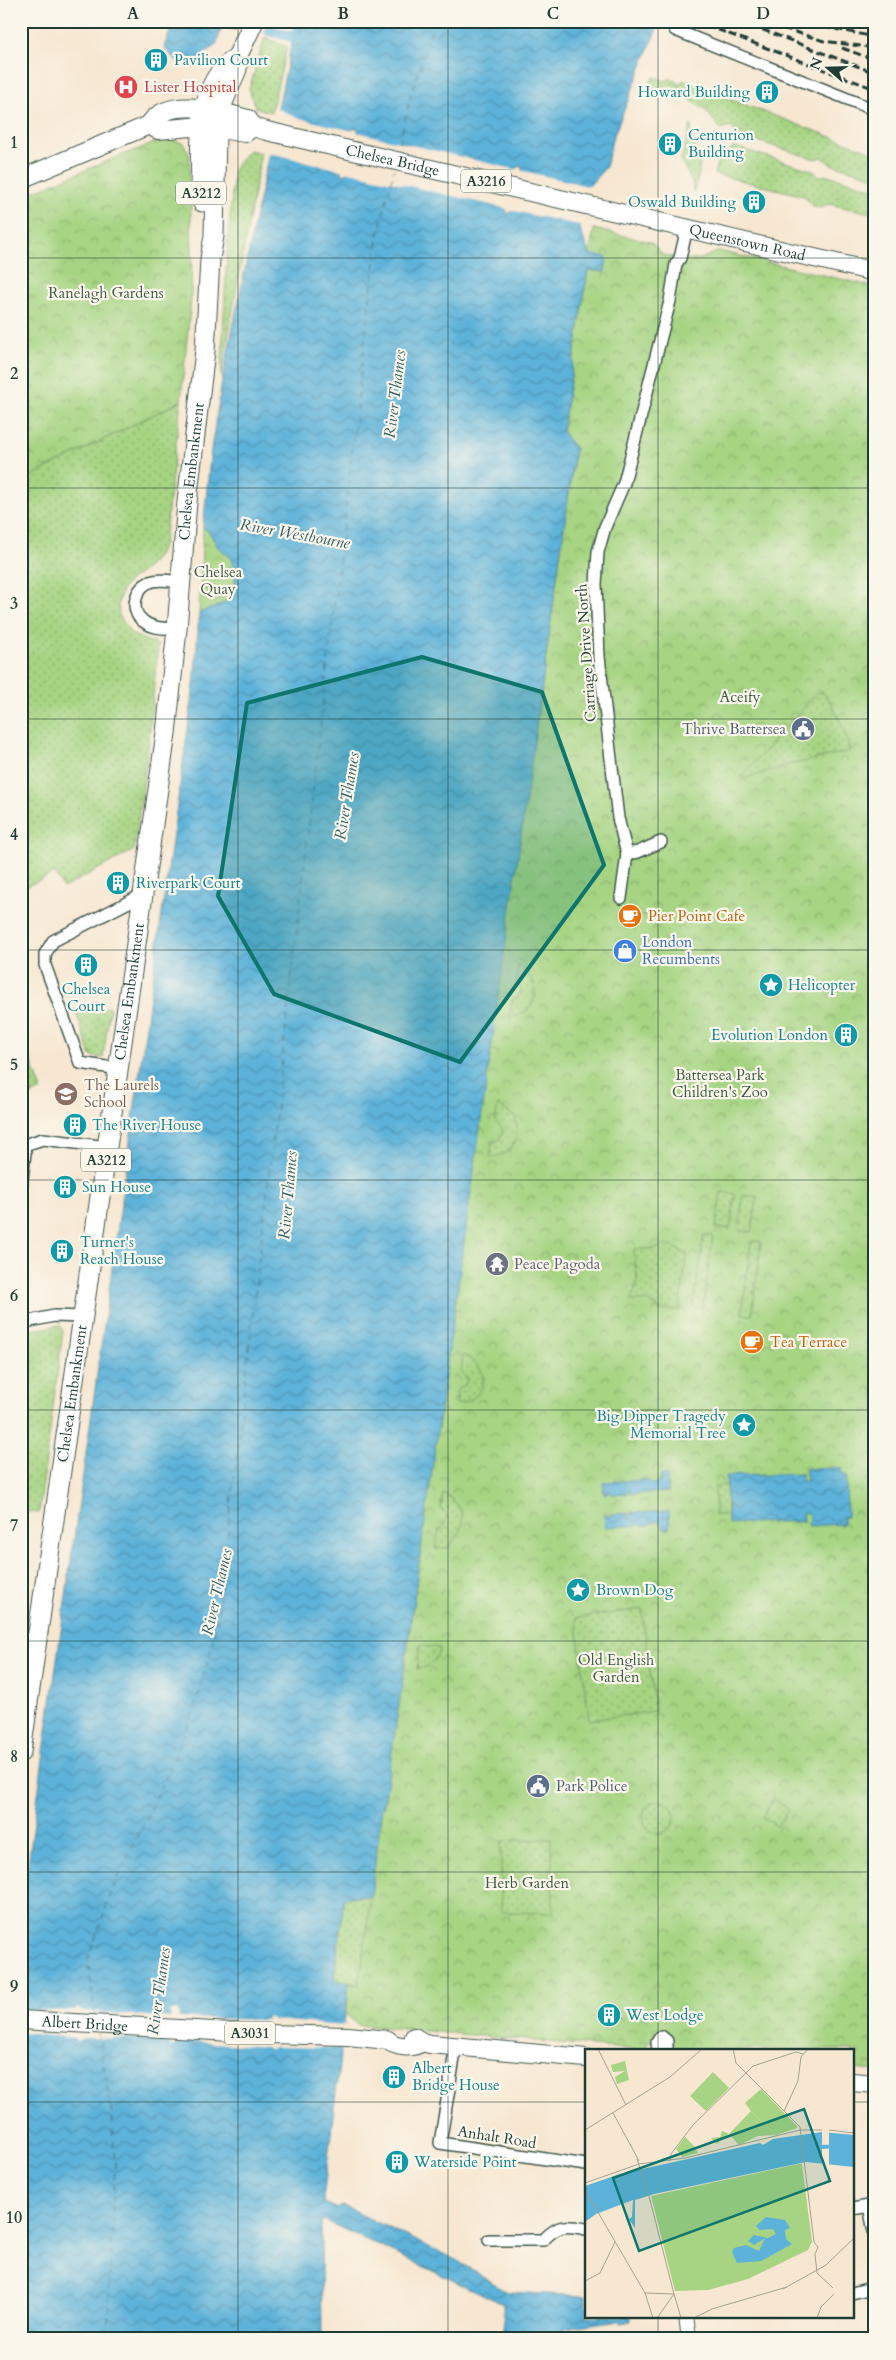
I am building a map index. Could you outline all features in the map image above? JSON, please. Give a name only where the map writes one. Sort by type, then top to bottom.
[{"type":"highway","name":"A3212","points":[[211,118],[237,69],[236,58],[254,21]]},
{"type":"highway","name":"Chelsea Embankment","points":[[21,1752],[26,1715],[27,1669],[39,1634],[166,733],[177,629],[187,502],[204,351],[210,259],[203,235],[201,184],[211,118]]},
{"type":"main road","name":"A3216","points":[[21,178],[149,125],[158,130],[211,118]]},
{"type":"main road","name":"Chelsea Bridge","points":[[211,118],[248,119],[260,129],[620,212]]},
{"type":"main road","name":"Queenstown Road","points":[[620,212],[875,272]]},
{"type":"main road","points":[[21,1649],[39,1634]]},
{"type":"main road","points":[[21,1692],[26,1715]]},
{"type":"main road","name":"Albert Bridge","points":[[21,2020],[248,2033],[348,2036],[388,2040],[395,2035],[416,2037],[422,2042],[456,2046]]},
{"type":"main road","name":"A3031","points":[[456,2046],[585,2058]]},
{"type":"main road","points":[[854,2082],[875,2084]]},
{"type":"street","points":[[675,30],[875,110]]},
{"type":"street","name":"Carriage Drive North","points":[[621,898],[627,854],[618,818],[599,657],[596,584],[598,552],[605,526],[624,484],[670,300],[676,264],[674,257],[683,227]]},
{"type":"street","points":[[177,629],[157,627],[142,621],[135,609],[135,603],[140,591],[152,581],[180,582]]},
{"type":"street","points":[[627,854],[638,852],[661,842]]},
{"type":"street","points":[[119,1069],[80,1064],[45,964],[45,954],[54,942],[144,894]]},
{"type":"street","points":[[21,1188],[25,1153],[22,1146],[43,1138],[108,1147]]},
{"type":"street","points":[[21,1323],[54,1316],[83,1317]]},
{"type":"street","points":[[658,2049],[657,2042],[661,2036],[667,2041],[667,2049]]},
{"type":"street","name":"Anhalt Road","points":[[456,2046],[440,2143],[585,2165]]},
{"type":"street","points":[[854,2209],[872,2205],[875,2237]]},
{"type":"street","points":[[489,2240],[512,2242],[543,2240],[552,2231],[566,2225],[585,2228]]},
{"type":"street","points":[[854,2292],[875,2287]]},
{"type":"street","points":[[686,2318],[689,2339]]},
{"type":"highlighted area","points":[[422,657],[542,692],[604,865],[460,1062],[274,994],[218,896],[247,703]]},
{"type":"green space","points":[[265,37],[287,47],[271,112],[256,108],[249,90]]},
{"type":"green space","points":[[654,77],[666,81],[671,78],[680,85],[683,80],[875,153],[875,177],[830,164],[822,157],[815,159],[741,136],[730,127],[721,130],[705,109],[695,104],[680,88],[668,86],[652,88],[650,82]]},
{"type":"green space","points":[[691,124],[692,135],[700,162],[698,179],[693,192],[693,185],[681,160]]},
{"type":"green space","name":"Ranelagh Gardens","points":[[163,140],[183,143],[189,153],[192,255],[191,298],[181,401],[21,481],[21,197],[119,156]]},
{"type":"green space","points":[[735,147],[812,170],[819,176],[828,175],[875,189],[875,214],[828,204],[821,208],[813,206],[804,196],[714,174],[719,157]]},
{"type":"green space","points":[[249,150],[261,153],[221,376],[227,254],[234,168]]},
{"type":"green space","points":[[594,229],[651,242],[663,255],[688,260],[701,259],[719,251],[875,287],[875,2071],[854,2069],[854,2049],[676,2049],[673,2042],[648,2042],[646,2048],[627,2049],[358,2025],[347,2015],[349,1983],[334,1979],[384,1804],[575,449],[562,431],[588,270],[605,272],[589,254]]},
{"type":"green space","points":[[181,401],[164,543],[158,556],[149,566],[128,582],[122,590],[118,604],[119,615],[131,634],[158,645],[148,748],[134,850],[63,888],[55,873],[21,889],[21,481]]},
{"type":"green space","name":"Chelsea Quay","points":[[203,527],[218,547],[229,556],[234,568],[235,581],[229,599],[199,614]]},
{"type":"green space","points":[[822,691],[832,705],[839,720],[850,751],[785,766],[744,779],[741,777],[818,692],[820,694]]},
{"type":"green space","points":[[518,965],[532,979],[535,995],[533,1003],[528,1009],[510,1017],[512,1000],[520,997],[521,985],[516,981]]},
{"type":"green space","points":[[94,1002],[110,1008],[103,1058],[91,1056],[75,1010]]},
{"type":"green space","points":[[21,1034],[42,1090],[21,1100]]},
{"type":"green space","points":[[498,1105],[515,1117],[516,1139],[505,1153],[490,1157],[492,1143],[500,1139],[503,1129],[495,1121]]},
{"type":"green space","points":[[721,1192],[735,1194],[730,1229],[716,1228]]},
{"type":"green space","points":[[743,1195],[757,1197],[752,1232],[739,1230]]},
{"type":"green space","points":[[704,1235],[713,1236],[703,1308],[693,1307]]},
{"type":"green space","points":[[751,1241],[761,1242],[752,1315],[742,1314]]},
{"type":"green space","points":[[666,1244],[687,1254],[679,1310],[661,1310],[647,1301],[630,1301],[637,1281],[634,1249],[655,1249]]},
{"type":"green space","points":[[60,1325],[63,1331],[39,1513],[21,1511],[21,1332]]},
{"type":"green space","points":[[463,1355],[473,1361],[479,1368],[483,1376],[483,1384],[475,1397],[466,1402],[456,1404],[457,1390],[465,1385],[467,1380],[461,1370]]},
{"type":"green space","points":[[726,1485],[727,1515],[715,1515],[715,1486]]},
{"type":"green space","points":[[443,1493],[461,1511],[462,1525],[449,1547],[435,1549],[439,1530],[443,1528],[447,1515],[441,1509]]},
{"type":"green space","name":"Old English Garden","points":[[642,1609],[655,1711],[589,1720],[576,1618]]},
{"type":"green space","points":[[420,1645],[440,1648],[432,1663],[417,1669]]},
{"type":"green space","points":[[773,1799],[786,1806],[788,1811],[777,1826],[762,1818]]},
{"type":"green space","points":[[659,1801],[670,1806],[675,1817],[670,1828],[659,1833],[648,1828],[643,1817],[648,1806]]},
{"type":"green space","name":"Herb Garden","points":[[551,1839],[553,1913],[501,1912],[501,1841]]},
{"type":"green space","points":[[371,1896],[359,1985],[334,1979],[344,1897]]},
{"type":"water","points":[[180,21],[238,21],[235,30],[222,27],[216,45],[204,54],[201,59],[180,65],[164,47],[172,26]]},
{"type":"water","points":[[296,21],[660,21],[612,140],[606,167],[589,186],[581,208],[580,229],[589,254],[607,257],[605,272],[588,270],[562,431],[575,449],[402,1685],[382,1807],[371,1896],[344,1897],[334,1979],[349,1983],[323,2200],[324,2203],[337,2209],[343,2206],[454,2259],[508,2292],[585,2296],[585,2318],[631,2318],[631,2321],[620,2323],[620,2320],[564,2328],[564,2331],[504,2339],[503,2304],[324,2220],[321,2222],[322,2339],[21,2339],[21,1915],[194,685],[199,614],[224,603],[231,595],[236,579],[234,567],[229,556],[217,546],[213,538],[203,527],[211,449],[223,375]],"holes":[[[356,127],[359,133],[349,172],[344,175],[340,170],[350,131]],[[520,166],[523,171],[513,210],[508,214],[505,208],[514,169]]]},
{"type":"water","points":[[841,1468],[842,1475],[846,1475],[847,1517],[843,1517],[843,1524],[808,1526],[809,1513],[802,1513],[803,1520],[805,1521],[728,1524],[726,1476],[803,1474],[801,1475],[801,1481],[807,1481],[805,1469]]},
{"type":"water","points":[[661,1475],[667,1475],[668,1492],[630,1494],[630,1490],[627,1490],[627,1494],[611,1494],[610,1491],[604,1495],[603,1482],[646,1480],[654,1484],[660,1481]]},
{"type":"water","points":[[669,1511],[669,1529],[664,1529],[661,1523],[657,1521],[648,1525],[605,1527],[604,1514],[611,1517],[612,1514],[628,1513],[628,1517],[631,1516],[631,1513]]},
{"type":"pier","points":[[279,109],[298,118],[353,131],[344,171],[266,152],[276,110]]},
{"type":"pier","points":[[356,132],[517,170],[508,209],[345,171]]},
{"type":"pier","points":[[519,170],[592,187],[584,208],[583,226],[510,210]]},
{"type":"pier","points":[[77,2008],[83,2011],[171,2018],[170,2012],[176,2010],[179,2013],[178,2018],[266,2020],[268,2017],[274,2020],[342,2026],[348,2023],[345,2025],[344,2052],[340,2048],[273,2047],[270,2050],[265,2047],[176,2040],[177,2045],[171,2047],[169,2044],[171,2039],[83,2038],[77,2041],[75,2038],[21,2033],[21,2010],[75,2011]]},
{"type":"waterway","points":[[270,31],[307,40]]},
{"type":"ferry route","points":[[397,153],[409,102],[434,21]]},
{"type":"ferry route","points":[[95,2016],[88,1959],[113,1888],[170,1768],[194,1710],[212,1646],[222,1583],[366,329],[379,232],[394,169]]},
{"type":"ferry route","points":[[98,2032],[112,2116],[115,2166],[107,2339]]},
{"type":"railway","points":[[695,21],[875,89]]},
{"type":"railway","points":[[740,21],[875,73]]},
{"type":"railway","points":[[760,21],[824,41],[875,48]]},
{"type":"railway","points":[[813,21],[829,28],[875,37]]},
{"type":"railway","points":[[847,21],[875,27]]},
{"type":"railway","points":[[842,48],[875,60]]},
{"type":"place","name":"Pavilion Court","points":[[156,60]]},
{"type":"place","name":"Lister Hospital","points":[[126,87]]},
{"type":"place","name":"Howard Building","points":[[767,92]]},
{"type":"place","name":"Centurion Building","points":[[670,144]]},
{"type":"place","name":"Oswald Building","points":[[754,202]]},
{"type":"place","name":"Thrive Battersea","points":[[803,729]]},
{"type":"place","name":"Riverpark Court","points":[[118,883]]},
{"type":"place","name":"Pier Point Cafe","points":[[630,916]]},
{"type":"place","name":"London Recumbents","points":[[625,951]]},
{"type":"place","name":"Chelsea Court","points":[[86,965]]},
{"type":"place","name":"Helicopter","points":[[771,985]]},
{"type":"place","name":"Evolution London","points":[[846,1035]]},
{"type":"place","name":"The Laurels School","points":[[66,1094]]},
{"type":"place","name":"The River House","points":[[75,1125]]},
{"type":"place","name":"Sun House","points":[[65,1187]]},
{"type":"place","name":"Turner's Reach House","points":[[62,1251]]},
{"type":"place","name":"Peace Pagoda","points":[[497,1264]]},
{"type":"place","name":"Tea Terrace","points":[[752,1342]]},
{"type":"place","name":"Big Dipper Tragedy Memorial Tree","points":[[744,1425]]},
{"type":"place","name":"Brown Dog","points":[[578,1590]]},
{"type":"place","name":"Park Police","points":[[538,1786]]},
{"type":"place","name":"West Lodge","points":[[609,2015]]},
{"type":"place","name":"Albert Bridge House","points":[[394,2077]]},
{"type":"place","name":"Waterside Point","points":[[397,2162]]},
{"type":"water label","name":"River Thames","points":[[395,394]]},
{"type":"water label","name":"River Westbourne","points":[[295,534]]},
{"type":"water label","name":"River Thames","points":[[347,796]]},
{"type":"water label","name":"River Thames","points":[[288,1195]]},
{"type":"water label","name":"River Thames","points":[[217,1592]]},
{"type":"water label","name":"River Thames","points":[[159,1991]]},
{"type":"park label","name":"Aceify","points":[[740,697]]},
{"type":"park label","name":"Battersea Park Children's Zoo","points":[[720,1084]]}]
